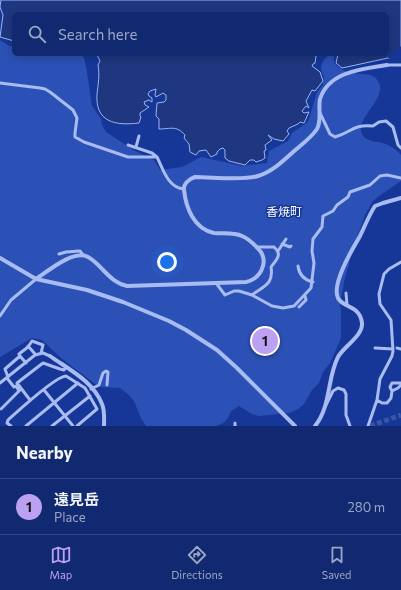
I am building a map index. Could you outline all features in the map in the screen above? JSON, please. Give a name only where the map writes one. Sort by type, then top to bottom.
[{"type":"street","points":[[59,254],[80,251],[111,278],[123,285],[246,282],[255,279],[260,273],[264,264],[262,255],[257,247],[243,236],[234,233],[209,231],[198,225],[191,216],[186,202],[184,189],[188,180],[195,177],[249,178],[268,172],[282,162],[311,136],[318,126],[321,98],[328,86],[338,77],[355,71],[387,65],[401,65]]},
{"type":"street","points":[[0,83],[40,88],[50,92],[73,110],[77,118],[75,137],[80,140],[128,157],[156,157]]},
{"type":"street","points":[[319,111],[330,134],[335,137],[344,134],[355,126],[373,126],[379,122],[386,121],[393,127],[398,145],[401,148]]},
{"type":"street","points":[[136,147],[138,136]]},
{"type":"street","points":[[128,145],[152,153],[156,157],[168,179],[177,188],[184,189]]},
{"type":"street","points":[[216,283],[225,295],[236,291],[252,295],[267,304],[283,308],[294,306],[305,296],[311,288],[313,282],[313,239],[322,227],[323,216],[333,211],[337,205],[348,197],[350,192],[370,185],[380,176],[387,175],[401,178]]},
{"type":"street","points":[[324,408],[338,357],[357,335],[362,324],[360,316],[356,311],[341,302],[337,294],[340,275],[375,206],[401,198]]},
{"type":"street","points":[[252,295],[270,282],[272,274],[271,268],[278,259],[278,251],[286,239]]},
{"type":"street","points":[[282,244],[290,247],[292,246]]},
{"type":"street","points":[[257,247],[272,246],[278,251]]},
{"type":"street","points":[[0,316],[10,300],[36,279],[72,257],[83,255]]},
{"type":"street","points":[[0,258],[36,279],[87,290],[123,302],[169,321],[186,330],[217,350],[237,368],[294,426]]},
{"type":"street","points":[[368,426],[377,400],[380,379],[392,356],[393,349],[391,318],[379,302],[379,290],[384,274],[389,269],[401,262]]},
{"type":"street","points":[[298,266],[299,272],[305,279],[313,282]]},
{"type":"street","points":[[346,293],[347,305]]},
{"type":"street","points":[[299,307],[306,300],[305,296]]},
{"type":"street","points":[[391,325],[396,325]]},
{"type":"street","points":[[30,400],[16,386],[14,387],[7,378],[4,369],[20,356],[19,354],[32,341],[43,345],[41,354]]},
{"type":"street","points":[[28,346],[36,355]]},
{"type":"street","points":[[374,348],[393,349]]},
{"type":"street","points":[[397,348],[401,349]]},
{"type":"street","points":[[0,383],[36,355],[41,354],[50,356],[84,379],[102,404],[104,410],[104,426]]},
{"type":"street","points":[[20,356],[26,363]]},
{"type":"street","points":[[13,362],[18,370]]},
{"type":"street","points":[[20,390],[17,383],[41,364],[45,363],[64,370],[66,367]]},
{"type":"street","points":[[91,389],[99,384],[102,372],[106,371],[109,375],[107,385]]},
{"type":"street","points":[[9,425],[7,423],[8,420],[30,400],[62,376],[68,376],[85,388],[97,410],[77,426]]},
{"type":"street","points":[[26,426],[78,383]]},
{"type":"street","points":[[377,400],[382,403],[387,403],[392,391],[390,386],[392,383],[401,384]]},
{"type":"street","points":[[392,391],[398,388],[401,384]]},
{"type":"street","points":[[315,426],[333,391],[338,388],[344,390],[346,394],[346,415],[350,426]]},
{"type":"street","points":[[1,409],[20,390]]},
{"type":"street","points":[[44,390],[73,426]]},
{"type":"street","points":[[52,426],[90,396]]},
{"type":"shaded area","points":[[1,0],[401,0],[401,58],[388,58],[342,68],[336,63],[338,56],[389,56],[389,12],[12,12],[12,40],[0,37],[3,15],[0,7]]},
{"type":"shaded area","points":[[0,40],[9,46],[12,46],[12,56],[82,56],[86,66],[92,106],[101,119],[102,125],[106,132],[135,151],[154,160],[160,170],[182,167],[201,157],[242,166],[267,163],[269,151],[288,141],[292,133],[308,122],[317,92],[323,85],[324,76],[321,67],[328,56],[334,56],[334,63],[342,70],[370,75],[376,78],[380,88],[379,94],[363,121],[361,128],[362,134],[363,137],[368,140],[383,143],[401,155],[401,181],[373,201],[365,215],[352,246],[349,265],[345,277],[340,305],[341,338],[330,363],[323,372],[319,383],[312,390],[304,404],[298,409],[289,413],[259,416],[252,414],[239,406],[231,411],[226,421],[216,426],[146,426],[134,401],[129,395],[120,388],[99,387],[61,358],[42,340],[32,338],[0,357]]},
{"type":"shaded area","points":[[98,56],[316,56],[315,63],[312,66],[320,72],[323,81],[315,91],[312,90],[306,101],[309,108],[306,106],[302,111],[304,113],[309,112],[304,123],[300,122],[289,128],[287,131],[289,134],[283,141],[274,139],[268,135],[272,140],[265,145],[265,158],[256,162],[254,160],[250,160],[245,165],[229,161],[225,158],[225,150],[223,148],[211,157],[206,150],[199,151],[196,155],[190,152],[189,144],[184,138],[185,135],[182,132],[173,128],[159,129],[159,119],[156,116],[157,103],[164,102],[166,100],[166,95],[163,93],[156,97],[156,89],[150,91],[148,94],[152,98],[152,102],[149,100],[144,102],[145,105],[149,107],[140,113],[141,117],[139,123],[122,124],[108,120],[99,111],[97,103],[99,76],[98,65],[100,61]]},
{"type":"pier","points":[[401,46],[401,59],[392,60],[388,58]]},
{"type":"tunnel","points":[[370,426],[401,415]]},
{"type":"place","name":"遠見岳","points":[[265,341]]},
{"type":"district","name":"香焼町","points":[[284,212]]}]
